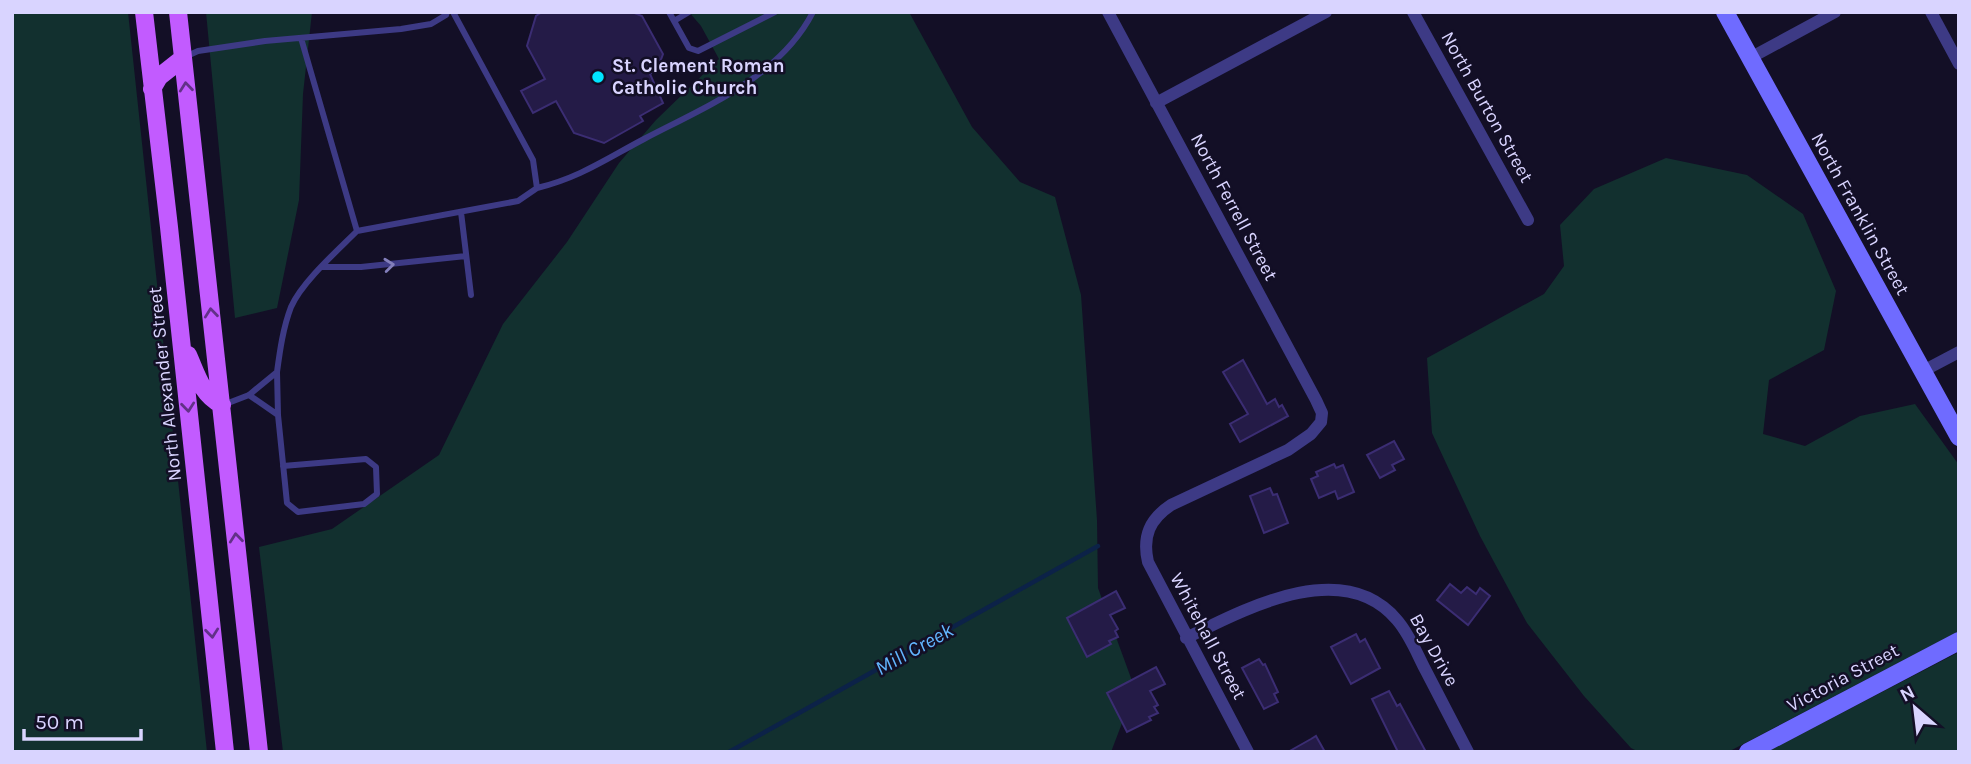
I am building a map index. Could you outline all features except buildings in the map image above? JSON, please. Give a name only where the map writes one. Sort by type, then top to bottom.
[{"type":"main road","name":"North Alexander Street","points":[[144,12],[225,752]]},
{"type":"main road","points":[[178,12],[258,752]]},
{"type":"main road","points":[[152,89],[159,77],[183,58]]},
{"type":"main road","points":[[181,339],[203,390],[212,400],[222,405]]},
{"type":"street","name":"North Ferrell Street","points":[[1108,12],[1322,413],[1321,422],[1311,434],[1288,450],[1160,512],[1151,523],[1146,536]]},
{"type":"street","points":[[1156,103],[1326,12]]},
{"type":"street","name":"North Burton Street","points":[[1413,12],[1528,220]]},
{"type":"street","name":"North Franklin Street","points":[[1725,12],[1959,437]]},
{"type":"street","points":[[1750,58],[1835,12]]},
{"type":"street","points":[[1931,12],[1959,64]]},
{"type":"street","points":[[1923,371],[1959,352]]},
{"type":"street","name":"Whitehall Street","points":[[1146,536],[1147,562],[1248,752]]},
{"type":"street","name":"Bay Drive","points":[[1186,638],[1230,616],[1294,593],[1344,591],[1373,600],[1392,614],[1406,632],[1468,752]]},
{"type":"street","name":"Victoria Street","points":[[1748,752],[1959,641]]},
{"type":"lane","points":[[183,58],[198,51],[301,38],[401,30],[431,24],[447,12]]},
{"type":"lane","points":[[453,12],[533,160],[537,188]]},
{"type":"lane","points":[[669,12],[689,48],[698,51],[775,12]]},
{"type":"lane","points":[[674,21],[689,12]]},
{"type":"lane","points":[[283,466],[366,459],[376,467],[377,494],[365,504],[298,512],[287,503],[283,466],[278,415],[277,372],[282,338],[292,304],[321,267],[357,231],[518,201],[537,188],[563,182],[589,170],[721,98],[757,75],[803,32],[813,12]]},
{"type":"lane","points":[[301,38],[357,231]]},
{"type":"lane","points":[[461,212],[471,295]]},
{"type":"lane","points":[[321,267],[361,267],[466,256]]},
{"type":"lane","points":[[222,405],[249,396],[277,372]]},
{"type":"lane","points":[[249,396],[278,415]]},
{"type":"green space","points":[[12,12],[128,12],[207,752],[12,752]]},
{"type":"green space","points":[[206,12],[312,12],[303,94],[299,200],[277,308],[235,318]]},
{"type":"green space","points":[[689,12],[909,12],[972,127],[1020,182],[1055,197],[1081,295],[1097,520],[1098,588],[1135,689],[1111,752],[283,752],[259,547],[332,529],[439,455],[503,324],[567,242],[619,163],[656,120],[719,59],[701,26]]},
{"type":"green space","points":[[1666,158],[1747,175],[1803,214],[1836,291],[1824,350],[1769,380],[1763,434],[1805,446],[1860,416],[1915,404],[1959,465],[1959,631],[1728,752],[1639,752],[1631,748],[1584,696],[1527,623],[1480,536],[1432,433],[1427,358],[1544,294],[1564,266],[1560,225],[1594,189]]},
{"type":"green space","points":[[1959,652],[1959,752],[1767,752]]},
{"type":"waterway","name":"Mill Creek","points":[[729,752],[1098,546]]},
{"type":"place","name":"St. Clement Roman Catholic Church","points":[[598,77]]}]
